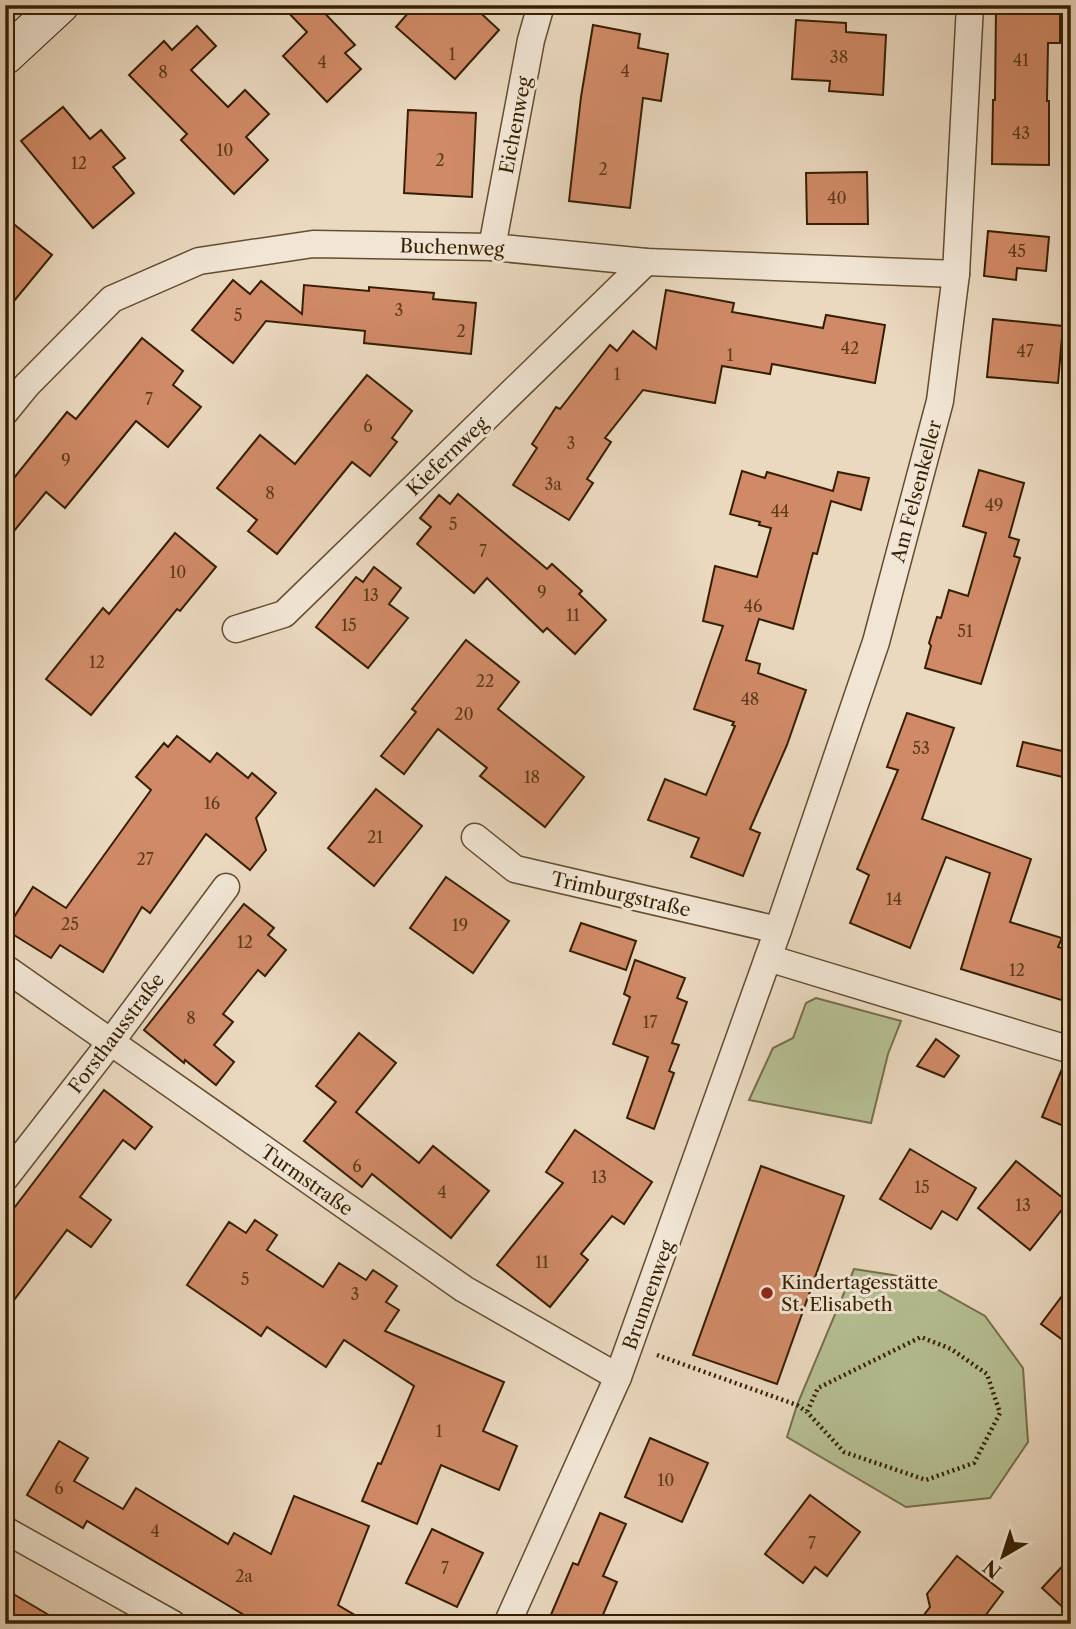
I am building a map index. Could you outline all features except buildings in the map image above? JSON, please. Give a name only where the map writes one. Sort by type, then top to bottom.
[{"type":"main road","points":[[5,56],[60,5]]},
{"type":"street","name":"Eichenweg","points":[[492,247],[531,40],[541,5]]},
{"type":"street","name":"Am Felsenkeller","points":[[768,958],[880,629],[940,401],[956,274],[970,5]]},
{"type":"street","name":"Buchenweg","points":[[5,412],[27,384],[112,299],[199,261],[313,244],[492,247],[646,262],[956,274]]},
{"type":"street","name":"Kiefernweg","points":[[236,629],[284,614],[646,262]]},
{"type":"street","name":"Trimburgstraße","points":[[475,837],[515,869],[778,930]]},
{"type":"street","name":"Forsthausstraße","points":[[5,1178],[226,887]]},
{"type":"street","points":[[768,958],[1071,1050]]},
{"type":"street","name":"Brunnenweg","points":[[507,1624],[618,1377],[768,958]]},
{"type":"street","name":"Turmstraße","points":[[5,968],[464,1289],[618,1377]]},
{"type":"street","points":[[5,1530],[173,1624]]},
{"type":"path","points":[[629,1346],[797,1405],[845,1452],[926,1480],[974,1463],[1000,1413],[987,1374],[951,1349],[921,1337],[818,1388],[807,1412]]},
{"type":"green space","points":[[816,998],[901,1021],[888,1054],[871,1123],[749,1100],[773,1048],[793,1038],[806,1003]]},
{"type":"green space","points":[[854,1269],[893,1275],[933,1287],[985,1316],[1023,1368],[1028,1442],[990,1498],[906,1507],[787,1437],[797,1405]]},
{"type":"place","name":"Kindertagesstätte St. Elisabeth","points":[[767,1293]]}]
